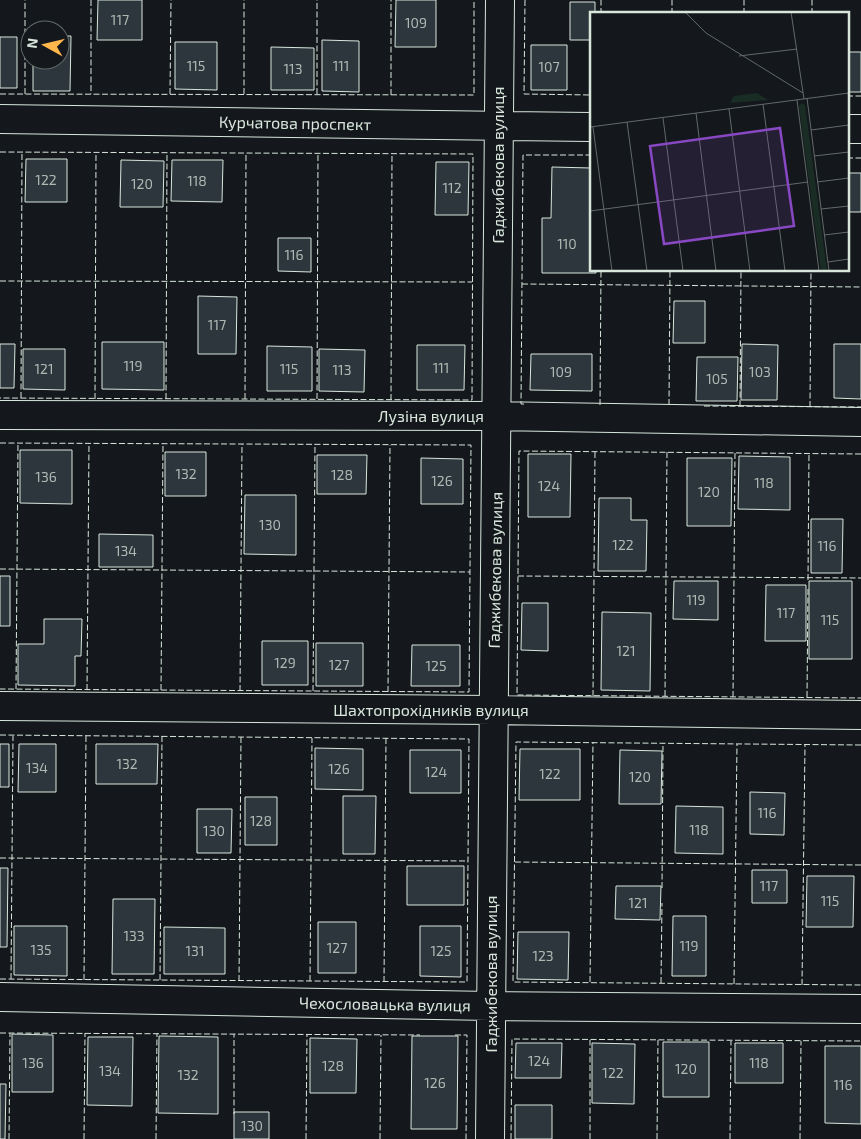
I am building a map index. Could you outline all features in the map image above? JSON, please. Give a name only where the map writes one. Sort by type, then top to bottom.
[{"type":"street","name":"Гаджибекова вулиця","points":[[490,1139],[500,0]]},
{"type":"street","name":"Курчатова проспект","points":[[0,119],[590,127]]},
{"type":"street","points":[[848,129],[861,129]]},
{"type":"street","name":"Лузіна вулиця","points":[[0,415],[497,416],[861,422]]},
{"type":"street","name":"Шахтопрохідників вулиця","points":[[0,706],[493,710],[861,716]]},
{"type":"street","name":"Чехословацька вулиця","points":[[0,997],[490,1006],[861,1009]]},
{"type":"building","points":[[98,0],[142,0],[142,40],[97,40]]},
{"type":"building","points":[[396,0],[436,0],[436,47],[395,47]]},
{"type":"building","points":[[570,2],[595,2],[595,12],[590,12],[590,40],[570,40]]},
{"type":"building","points":[[71,36],[70,91],[33,91],[33,70],[70,70]]},
{"type":"building","points":[[0,37],[17,37],[17,88],[0,88]]},
{"type":"building","points":[[322,40],[359,41],[359,92],[322,91]]},
{"type":"building","points":[[175,42],[217,42],[217,90],[175,89]]},
{"type":"building","points":[[531,45],[567,45],[567,90],[531,90]]},
{"type":"building","points":[[271,47],[314,48],[314,90],[271,90]]},
{"type":"building","points":[[848,52],[861,52],[861,92],[848,92]]},
{"type":"building","points":[[26,159],[67,159],[67,202],[25,202]]},
{"type":"building","points":[[121,160],[164,161],[163,207],[120,207]]},
{"type":"building","points":[[172,160],[223,160],[222,202],[171,201]]},
{"type":"building","points":[[436,162],[469,162],[468,215],[435,215]]},
{"type":"building","points":[[552,167],[590,168],[590,271],[596,271],[596,273],[542,273],[542,218],[551,218]]},
{"type":"building","points":[[848,173],[861,173],[861,212],[848,212]]},
{"type":"building","points":[[278,238],[311,238],[311,272],[278,271]]},
{"type":"building","points":[[198,296],[237,297],[236,354],[198,354]]},
{"type":"building","points":[[674,301],[705,301],[705,343],[673,343]]},
{"type":"building","points":[[102,342],[164,342],[164,390],[102,389]]},
{"type":"building","points":[[0,344],[15,344],[14,388],[0,388]]},
{"type":"building","points":[[742,344],[778,345],[777,400],[741,400]]},
{"type":"building","points":[[834,344],[861,344],[861,399],[834,398]]},
{"type":"building","points":[[417,345],[465,345],[464,390],[417,390]]},
{"type":"building","points":[[267,346],[312,347],[312,391],[267,391]]},
{"type":"building","points":[[23,349],[65,349],[65,390],[23,389]]},
{"type":"building","points":[[319,349],[365,350],[364,392],[319,391]]},
{"type":"building","points":[[531,354],[592,354],[592,391],[530,390]]},
{"type":"building","points":[[697,357],[738,357],[737,401],[696,401]]},
{"type":"building","points":[[20,450],[72,450],[72,504],[20,503]]},
{"type":"building","points":[[165,452],[206,452],[206,496],[165,496]]},
{"type":"building","points":[[528,454],[571,454],[570,517],[528,517]]},
{"type":"building","points":[[317,455],[367,455],[366,494],[317,494]]},
{"type":"building","points":[[739,456],[790,457],[790,510],[738,509]]},
{"type":"building","points":[[421,458],[463,459],[463,504],[421,504]]},
{"type":"building","points":[[687,458],[732,458],[731,526],[687,526]]},
{"type":"building","points":[[245,495],[296,495],[296,555],[244,554]]},
{"type":"building","points":[[599,498],[631,498],[631,520],[647,520],[646,571],[598,571]]},
{"type":"building","points":[[811,519],[843,519],[842,573],[811,573]]},
{"type":"building","points":[[99,534],[153,535],[153,567],[99,567]]},
{"type":"building","points":[[0,576],[10,576],[10,626],[0,626]]},
{"type":"building","points":[[674,581],[718,581],[718,620],[673,619]]},
{"type":"building","points":[[809,581],[852,581],[852,659],[809,659]]},
{"type":"building","points":[[766,585],[806,585],[806,641],[765,641]]},
{"type":"building","points":[[522,603],[548,603],[548,651],[521,650]]},
{"type":"building","points":[[602,612],[651,613],[650,691],[601,690]]},
{"type":"building","points":[[44,619],[82,619],[81,656],[75,656],[75,686],[18,685],[18,644],[44,644]]},
{"type":"building","points":[[262,641],[308,641],[308,685],[262,685]]},
{"type":"building","points":[[316,643],[363,643],[363,686],[316,686]]},
{"type":"building","points":[[412,645],[460,645],[460,686],[411,686]]},
{"type":"building","points":[[0,744],[9,744],[9,787],[0,787]]},
{"type":"building","points":[[19,744],[56,744],[56,792],[18,792]]},
{"type":"building","points":[[96,744],[158,744],[157,784],[96,784]]},
{"type":"building","points":[[315,748],[363,749],[363,790],[315,789]]},
{"type":"building","points":[[520,749],[580,749],[580,800],[519,800]]},
{"type":"building","points":[[410,750],[461,750],[461,793],[410,793]]},
{"type":"building","points":[[620,750],[662,751],[661,804],[619,804]]},
{"type":"building","points":[[750,792],[785,793],[784,835],[750,834]]},
{"type":"building","points":[[343,796],[376,796],[375,854],[343,854]]},
{"type":"building","points":[[245,797],[277,797],[277,845],[245,845]]},
{"type":"building","points":[[676,806],[723,807],[723,854],[675,853]]},
{"type":"building","points":[[197,809],[232,809],[231,853],[197,853]]},
{"type":"building","points":[[407,866],[464,866],[464,905],[407,905]]},
{"type":"building","points":[[0,868],[8,868],[7,947],[0,947]]},
{"type":"building","points":[[752,870],[787,870],[787,903],[752,903]]},
{"type":"building","points":[[807,876],[854,876],[853,927],[806,927]]},
{"type":"building","points":[[616,886],[661,886],[660,920],[615,919]]},
{"type":"building","points":[[113,899],[155,899],[154,974],[112,974]]},
{"type":"building","points":[[673,916],[706,916],[706,976],[672,976]]},
{"type":"building","points":[[318,922],[356,922],[356,973],[318,973]]},
{"type":"building","points":[[14,926],[67,926],[67,976],[14,975]]},
{"type":"building","points":[[420,926],[461,926],[461,977],[420,976]]},
{"type":"building","points":[[164,927],[225,928],[225,974],[164,974]]},
{"type":"building","points":[[518,932],[569,932],[568,980],[517,979]]},
{"type":"building","points":[[12,1034],[53,1035],[53,1092],[12,1092]]},
{"type":"building","points":[[159,1036],[218,1037],[218,1114],[158,1113]]},
{"type":"building","points":[[412,1036],[458,1036],[457,1129],[411,1129]]},
{"type":"building","points":[[88,1037],[133,1037],[132,1106],[87,1105]]},
{"type":"building","points":[[310,1038],[357,1039],[356,1093],[310,1093]]},
{"type":"building","points":[[663,1042],[709,1042],[709,1097],[663,1097]]},
{"type":"building","points":[[516,1043],[562,1043],[561,1078],[515,1078]]},
{"type":"building","points":[[592,1043],[635,1044],[634,1104],[592,1103]]},
{"type":"building","points":[[735,1043],[783,1043],[783,1083],[735,1083]]},
{"type":"building","points":[[825,1046],[861,1046],[861,1124],[825,1123]]},
{"type":"building","points":[[0,1084],[6,1084],[5,1139],[0,1139]]},
{"type":"building","points":[[515,1105],[552,1105],[552,1139],[515,1139]]},
{"type":"building","points":[[234,1112],[269,1112],[269,1139],[234,1139]]},
{"type":"fence","points":[[25,0],[25,94]]},
{"type":"fence","points":[[91,0],[91,94]]},
{"type":"fence","points":[[170,94],[171,0]]},
{"type":"fence","points":[[244,0],[244,94]]},
{"type":"fence","points":[[317,0],[317,94]]},
{"type":"fence","points":[[391,0],[391,95]]},
{"type":"fence","points":[[0,94],[474,95],[474,0]]},
{"type":"fence","points":[[525,0],[524,94],[590,95]]},
{"type":"fence","points":[[601,0],[601,12]]},
{"type":"fence","points":[[672,0],[672,12]]},
{"type":"fence","points":[[744,0],[744,12]]},
{"type":"fence","points":[[812,0],[812,12]]},
{"type":"fence","points":[[848,96],[861,96]]},
{"type":"fence","points":[[0,152],[473,154],[472,400],[0,398]]},
{"type":"fence","points":[[21,398],[22,152]]},
{"type":"fence","points":[[95,399],[96,153]]},
{"type":"fence","points":[[166,399],[167,153]]},
{"type":"fence","points":[[245,399],[246,153]]},
{"type":"fence","points":[[317,399],[318,153]]},
{"type":"fence","points":[[391,400],[392,153]]},
{"type":"fence","points":[[524,404],[521,404],[523,155],[590,155]]},
{"type":"fence","points":[[848,158],[861,158]]},
{"type":"fence","points":[[600,405],[601,271]]},
{"type":"fence","points":[[669,405],[670,271]]},
{"type":"fence","points":[[740,406],[741,271]]},
{"type":"fence","points":[[810,407],[811,271]]},
{"type":"fence","points":[[0,281],[472,282]]},
{"type":"fence","points":[[522,284],[861,287]]},
{"type":"fence","points":[[704,406],[861,407]]},
{"type":"fence","points":[[0,443],[471,445],[469,692],[0,689]]},
{"type":"fence","points":[[16,689],[18,443]]},
{"type":"fence","points":[[87,690],[89,443]]},
{"type":"fence","points":[[161,690],[163,443]]},
{"type":"fence","points":[[240,691],[242,444]]},
{"type":"fence","points":[[313,691],[315,444]]},
{"type":"fence","points":[[388,692],[390,445]]},
{"type":"fence","points":[[861,454],[519,451],[517,695],[861,698]]},
{"type":"fence","points":[[593,696],[595,452]]},
{"type":"fence","points":[[665,696],[667,452]]},
{"type":"fence","points":[[733,697],[735,453]]},
{"type":"fence","points":[[808,580],[809,453]]},
{"type":"fence","points":[[0,569],[470,572]]},
{"type":"fence","points":[[518,576],[861,578]]},
{"type":"fence","points":[[807,697],[808,587]]},
{"type":"fence","points":[[0,735],[469,739],[467,982],[0,979]]},
{"type":"fence","points":[[11,979],[13,736]]},
{"type":"fence","points":[[84,980],[86,736]]},
{"type":"fence","points":[[160,980],[162,736]]},
{"type":"fence","points":[[239,981],[241,737]]},
{"type":"fence","points":[[310,981],[312,738]]},
{"type":"fence","points":[[384,982],[386,738]]},
{"type":"fence","points":[[861,745],[516,742],[513,982],[861,985]]},
{"type":"fence","points":[[590,982],[593,742]]},
{"type":"fence","points":[[662,888],[663,743]]},
{"type":"fence","points":[[734,984],[737,744]]},
{"type":"fence","points":[[802,985],[805,745]]},
{"type":"fence","points":[[0,858],[468,861]]},
{"type":"fence","points":[[515,862],[861,865]]},
{"type":"fence","points":[[661,983],[662,903]]},
{"type":"fence","points":[[0,1033],[420,1035]]},
{"type":"fence","points":[[9,1139],[10,1033]]},
{"type":"fence","points":[[84,1139],[85,1033]]},
{"type":"fence","points":[[156,1139],[157,1033]]},
{"type":"fence","points":[[234,1034],[234,1114]]},
{"type":"fence","points":[[306,1139],[307,1034]]},
{"type":"fence","points":[[380,1139],[381,1035]]},
{"type":"fence","points":[[455,1035],[467,1035],[466,1139]]},
{"type":"fence","points":[[511,1139],[512,1039],[861,1041]]},
{"type":"fence","points":[[590,1040],[590,1139]]},
{"type":"fence","points":[[657,1139],[658,1040]]},
{"type":"fence","points":[[730,1139],[731,1041]]},
{"type":"fence","points":[[800,1139],[801,1041]]}]
